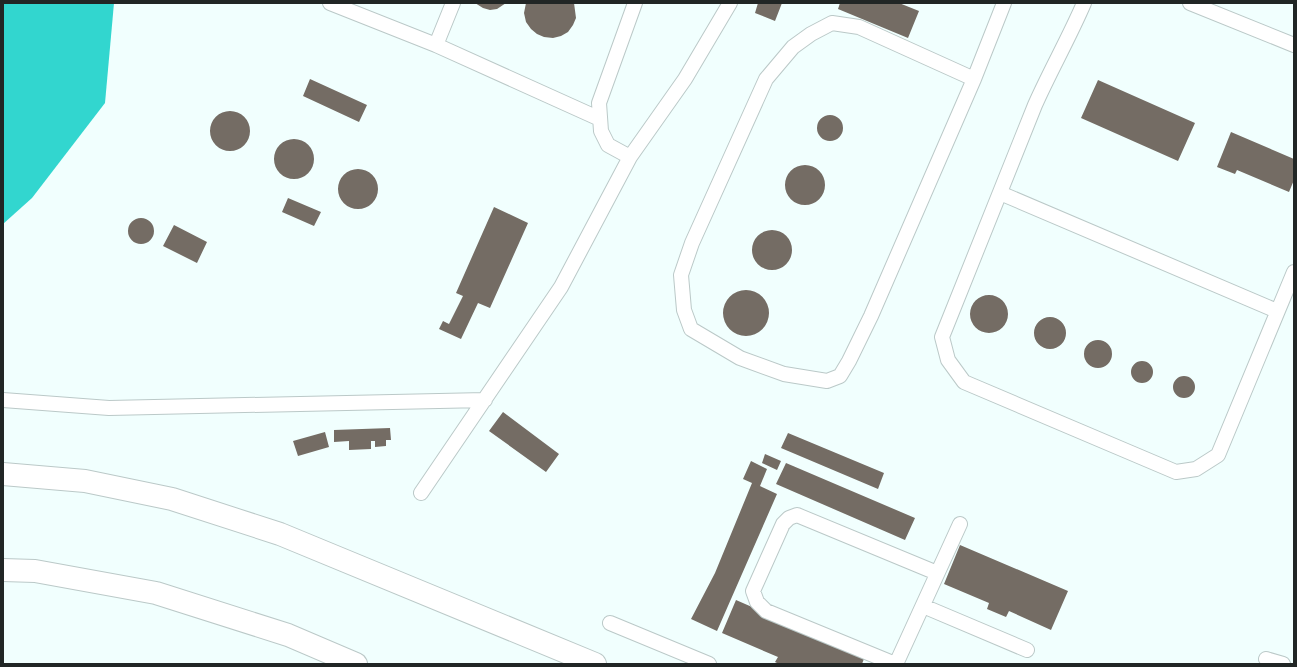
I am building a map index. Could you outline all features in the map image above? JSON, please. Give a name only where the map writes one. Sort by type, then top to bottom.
[{"type":"main road","points":[[3,474],[85,481],[172,499],[194,506],[280,534],[595,664]]},
{"type":"main road","points":[[3,570],[35,571],[156,593],[288,635],[356,664]]},
{"type":"lane","points":[[330,3],[436,45],[600,119]]},
{"type":"lane","points":[[436,45],[453,3]]},
{"type":"lane","points":[[630,157],[608,145],[601,131],[599,103],[635,3]]},
{"type":"lane","points":[[420,493],[561,287],[630,157],[685,79],[730,3]]},
{"type":"lane","points":[[974,79],[859,27],[832,23],[811,34],[793,47],[766,79],[692,243],[681,275],[684,310],[691,329],[740,358],[784,374],[827,381],[840,376],[871,316],[974,79],[1004,3]]},
{"type":"lane","points":[[1084,3],[1072,31],[1050,71],[1035,105],[942,337],[948,360],[964,382],[1176,472],[1196,469],[1218,455],[1294,272]]},
{"type":"lane","points":[[1190,3],[1294,45]]},
{"type":"lane","points":[[1000,193],[1277,311]]},
{"type":"lane","points":[[3,400],[109,408],[485,400]]},
{"type":"lane","points":[[937,573],[797,515],[789,518],[783,524],[753,591],[757,602],[766,611],[896,664],[960,524]]},
{"type":"lane","points":[[923,606],[1027,650]]},
{"type":"lane","points":[[610,623],[709,664]]},
{"type":"lane","points":[[1266,659],[1283,664]]},
{"type":"water","points":[[3,3],[114,3],[105,103],[32,198],[3,224]]},
{"type":"building","points":[[475,3],[506,3],[497,9],[490,10]]},
{"type":"building","points":[[526,3],[574,3],[576,18],[568,32],[553,38],[544,37],[531,29],[526,22],[524,13]]},
{"type":"building","points":[[758,3],[782,3],[775,21],[755,13]]},
{"type":"building","points":[[840,3],[899,3],[919,11],[908,38],[838,9]]},
{"type":"building","points":[[310,79],[367,105],[359,122],[303,96]]},
{"type":"building","points":[[1098,80],[1195,123],[1178,161],[1081,118]]},
{"type":"building","points":[[234,111],[241,114],[247,120],[250,131],[249,139],[241,148],[234,151],[226,151],[219,148],[211,139],[210,127],[213,120],[222,112]]},
{"type":"building","points":[[830,115],[839,119],[843,128],[839,137],[830,141],[821,137],[817,128],[821,119]]},
{"type":"building","points":[[1231,132],[1294,159],[1294,180],[1289,192],[1237,170],[1235,174],[1217,167]]},
{"type":"building","points":[[298,139],[305,142],[311,148],[314,159],[313,167],[305,176],[298,179],[290,179],[283,176],[275,167],[274,155],[277,148],[286,140]]},
{"type":"building","points":[[801,165],[809,165],[816,168],[822,174],[825,185],[822,196],[816,202],[809,205],[801,205],[794,202],[788,196],[785,189],[785,181],[788,174],[794,168]]},
{"type":"building","points":[[362,169],[369,172],[375,178],[378,189],[377,197],[369,206],[362,209],[354,209],[347,206],[339,197],[338,185],[341,178],[350,170]]},
{"type":"building","points":[[288,198],[321,212],[314,226],[282,212]]},
{"type":"building","points":[[494,207],[528,223],[490,308],[478,303],[461,339],[439,329],[443,321],[449,324],[463,296],[456,293]]},
{"type":"building","points":[[141,218],[150,222],[154,231],[150,240],[141,244],[132,240],[128,231],[132,222]]},
{"type":"building","points":[[174,225],[207,242],[197,263],[163,246]]},
{"type":"building","points":[[768,230],[776,230],[783,233],[789,239],[792,250],[789,261],[783,267],[776,270],[768,270],[761,267],[755,261],[752,254],[752,246],[755,239],[761,233]]},
{"type":"building","points":[[746,290],[759,294],[765,300],[769,313],[765,326],[759,332],[746,336],[733,332],[727,326],[723,313],[727,300],[733,294]]},
{"type":"building","points":[[989,295],[1002,301],[1008,314],[1002,327],[989,333],[976,327],[970,314],[976,301]]},
{"type":"building","points":[[1047,317],[1053,317],[1063,324],[1066,333],[1065,339],[1059,346],[1053,349],[1047,349],[1037,342],[1034,336],[1034,330],[1041,320]]},
{"type":"building","points":[[1098,340],[1108,344],[1112,354],[1108,364],[1098,368],[1088,364],[1084,354],[1088,344]]},
{"type":"building","points":[[1142,361],[1150,364],[1153,372],[1150,380],[1142,383],[1134,380],[1131,372],[1134,364]]},
{"type":"building","points":[[1184,376],[1192,379],[1195,387],[1192,395],[1184,398],[1176,395],[1173,387],[1176,379]]},
{"type":"building","points":[[503,412],[559,454],[546,472],[489,431]]},
{"type":"building","points":[[390,428],[391,440],[386,440],[386,446],[375,447],[375,441],[371,441],[371,449],[349,450],[349,441],[334,442],[334,430]]},
{"type":"building","points":[[325,432],[329,447],[298,456],[293,441]]},
{"type":"building","points":[[788,433],[884,473],[878,489],[781,448]]},
{"type":"building","points":[[765,454],[781,461],[777,470],[762,463]]},
{"type":"building","points":[[751,461],[767,469],[760,486],[777,494],[717,631],[691,619],[715,573],[752,483],[743,479]]},
{"type":"building","points":[[786,463],[915,518],[905,540],[776,484]]},
{"type":"building","points":[[960,545],[1068,591],[1051,630],[1009,611],[1006,617],[987,609],[989,603],[944,584]]},
{"type":"building","points":[[736,600],[865,656],[862,664],[779,664],[775,662],[778,657],[722,633]]}]
